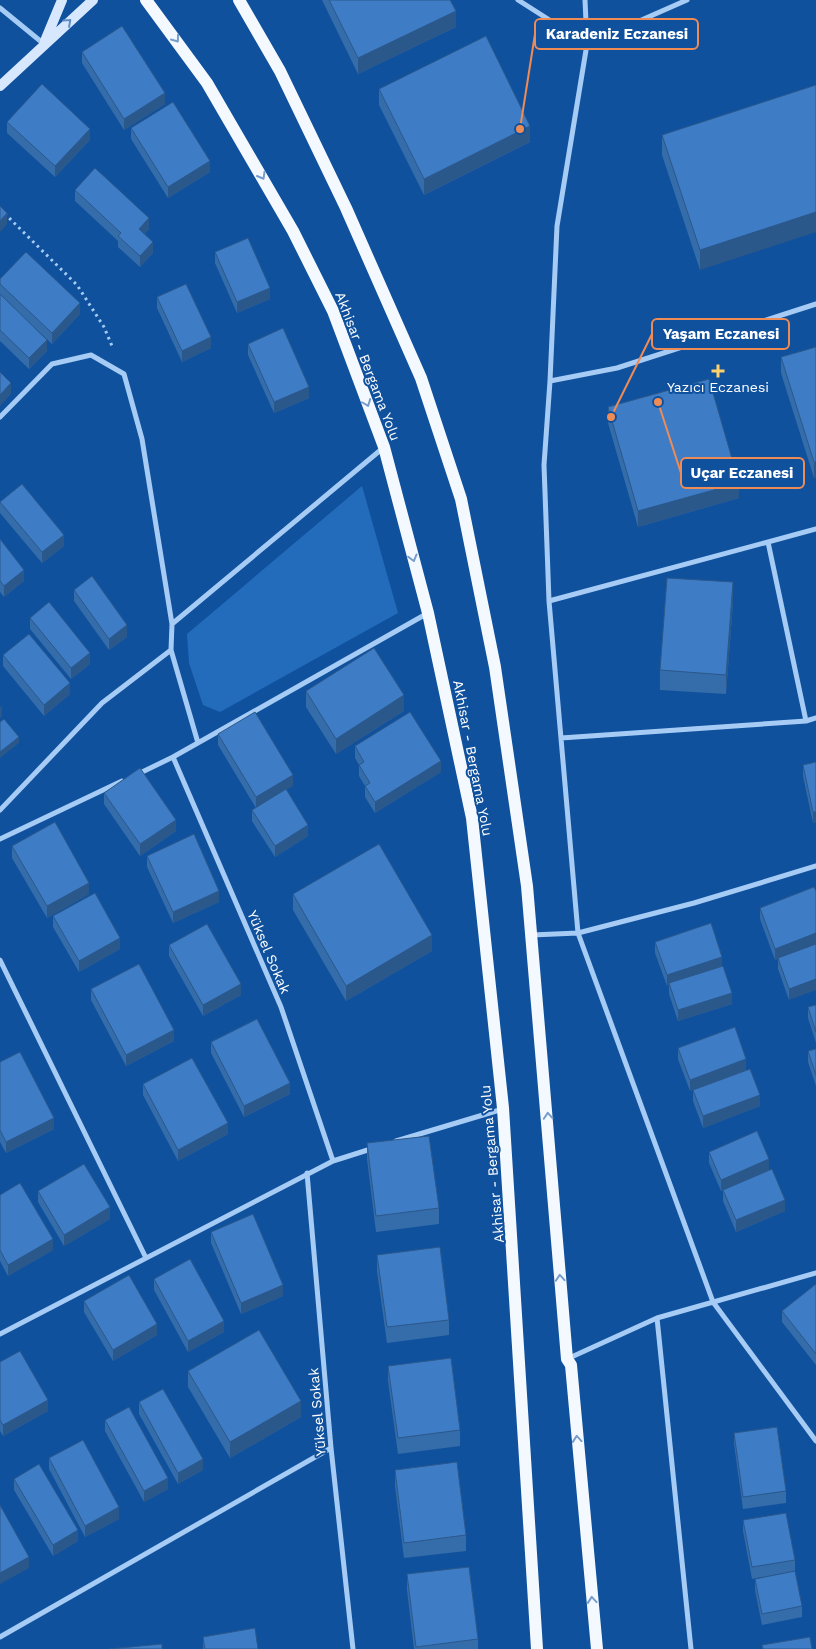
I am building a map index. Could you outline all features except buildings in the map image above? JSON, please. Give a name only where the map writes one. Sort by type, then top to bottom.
[{"type":"main road","name":"Akhisar - Bergama Yolu","points":[[146,0],[207,83],[293,231],[333,311],[384,447],[428,613],[472,818],[503,1108],[537,1649]]},
{"type":"main road","points":[[239,0],[280,71],[346,208],[421,378],[461,499],[496,667],[527,886],[567,1359],[570,1365],[596,1649]]},
{"type":"street","points":[[44,44],[62,0]]},
{"type":"street","points":[[0,86],[93,0]]},
{"type":"street","points":[[518,0],[587,44]]},
{"type":"street","points":[[585,0],[587,44],[557,226],[544,465],[549,601],[578,933],[712,1302],[816,1441]]},
{"type":"street","points":[[587,44],[686,0]]},
{"type":"street","points":[[0,8],[44,44]]},
{"type":"street","points":[[550,382],[617,368],[816,304]]},
{"type":"street","points":[[0,417],[52,364],[91,355],[124,374],[142,439],[172,624],[170,650],[198,743]]},
{"type":"street","points":[[172,624],[384,447]]},
{"type":"street","points":[[549,601],[816,529]]},
{"type":"street","points":[[768,542],[806,721]]},
{"type":"street","points":[[0,839],[173,757],[428,613]]},
{"type":"street","points":[[0,810],[102,703],[170,650]]},
{"type":"street","points":[[561,738],[806,721],[816,718]]},
{"type":"street","name":"Yüksel Sokak","points":[[173,757],[281,1007],[333,1161]]},
{"type":"street","points":[[531,935],[578,933],[694,903],[816,866]]},
{"type":"street","points":[[0,960],[146,1258]]},
{"type":"street","points":[[390,1143],[503,1108]]},
{"type":"street","points":[[0,1334],[308,1173],[333,1161],[380,1146]]},
{"type":"street","name":"Yüksel Sokak","points":[[308,1173],[331,1448],[353,1649]]},
{"type":"street","points":[[567,1359],[657,1318],[816,1273]]},
{"type":"street","points":[[657,1318],[691,1649]]},
{"type":"street","points":[[0,1637],[331,1448]]},
{"type":"path","points":[[0,209],[78,285],[104,327],[124,374]]},
{"type":"shaded area","points":[[362,486],[398,613],[220,712],[203,705],[189,663],[187,634]]},
{"type":"place","name":"Karadeniz Eczanesi","points":[[520,129]]},
{"type":"place","name":"Yazıcı Eczanesi","points":[[718,371]]},
{"type":"place","name":"Uçar Eczanesi","points":[[658,402]]},
{"type":"place","name":"Yaşam Eczanesi","points":[[611,417]]}]
